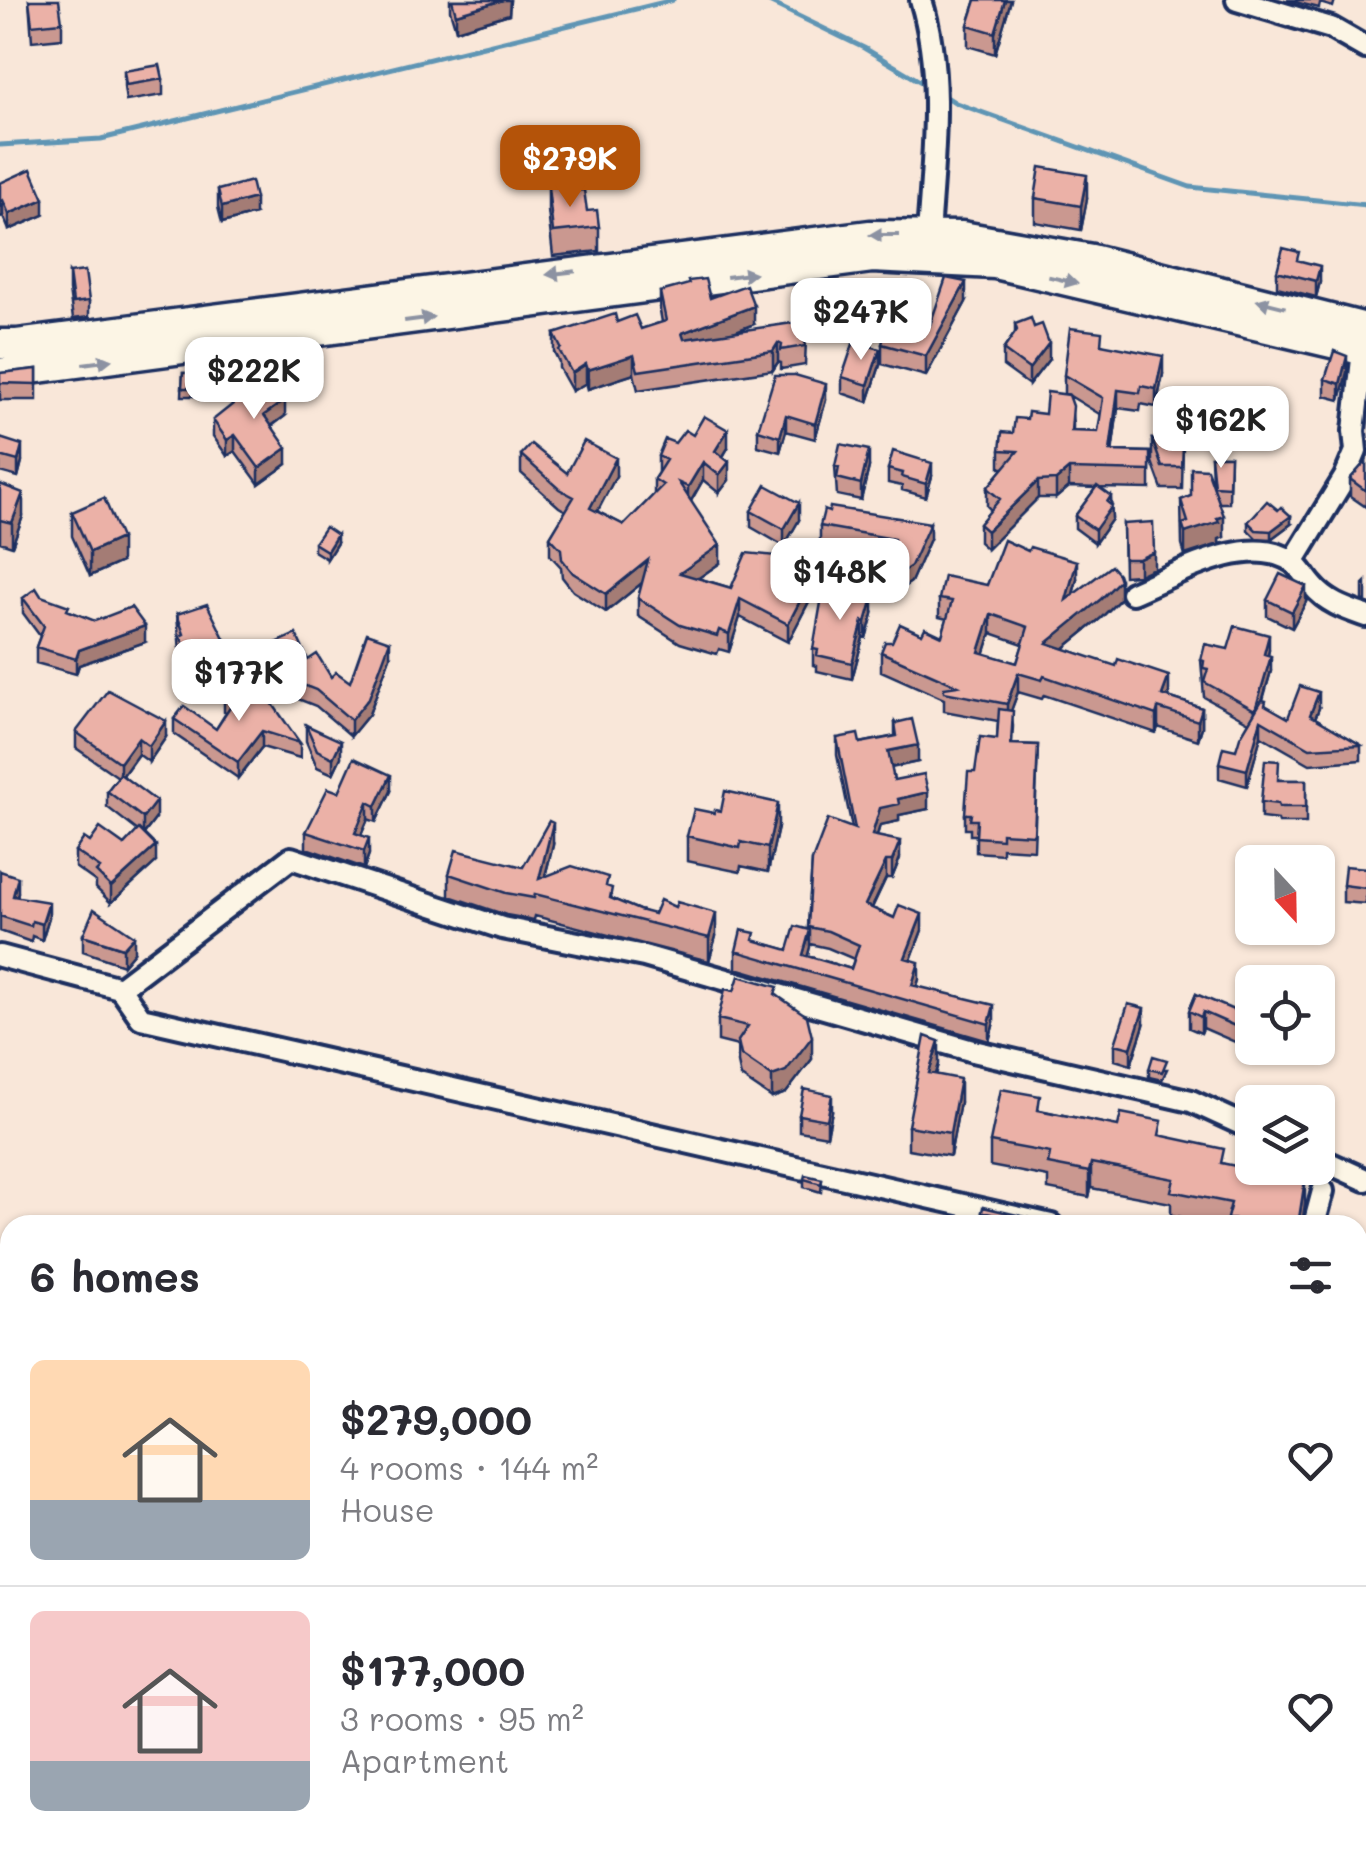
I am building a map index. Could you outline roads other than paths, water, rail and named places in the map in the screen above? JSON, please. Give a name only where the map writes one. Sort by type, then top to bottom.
[{"type":"main road","points":[[0,344],[870,234],[962,236],[1092,259],[1365,343]]},
{"type":"main road","points":[[0,373],[872,258],[995,264],[1365,343]]},
{"type":"street","points":[[921,0],[932,36],[935,134],[928,235]]},
{"type":"street","points":[[1238,0],[1332,28],[1366,48]]},
{"type":"street","points":[[1293,562],[1345,477],[1356,451],[1365,343]]},
{"type":"street","points":[[1132,593],[1234,552],[1266,552],[1293,562],[1322,596],[1335,605],[1366,616]]},
{"type":"street","points":[[120,988],[291,858],[502,928],[644,956],[974,1050],[1191,1101],[1235,1121]]},
{"type":"street","points":[[0,956],[120,988],[141,1018],[1007,1215]]},
{"type":"street","points":[[1335,1166],[1366,1180]]},
{"type":"street","points":[[1317,1215],[1323,1191]]},
{"type":"waterway","points":[[0,145],[101,139],[673,0]]},
{"type":"waterway","points":[[765,0],[864,48],[928,86]]},
{"type":"waterway","points":[[942,94],[956,103],[1190,187],[1366,205]]}]
